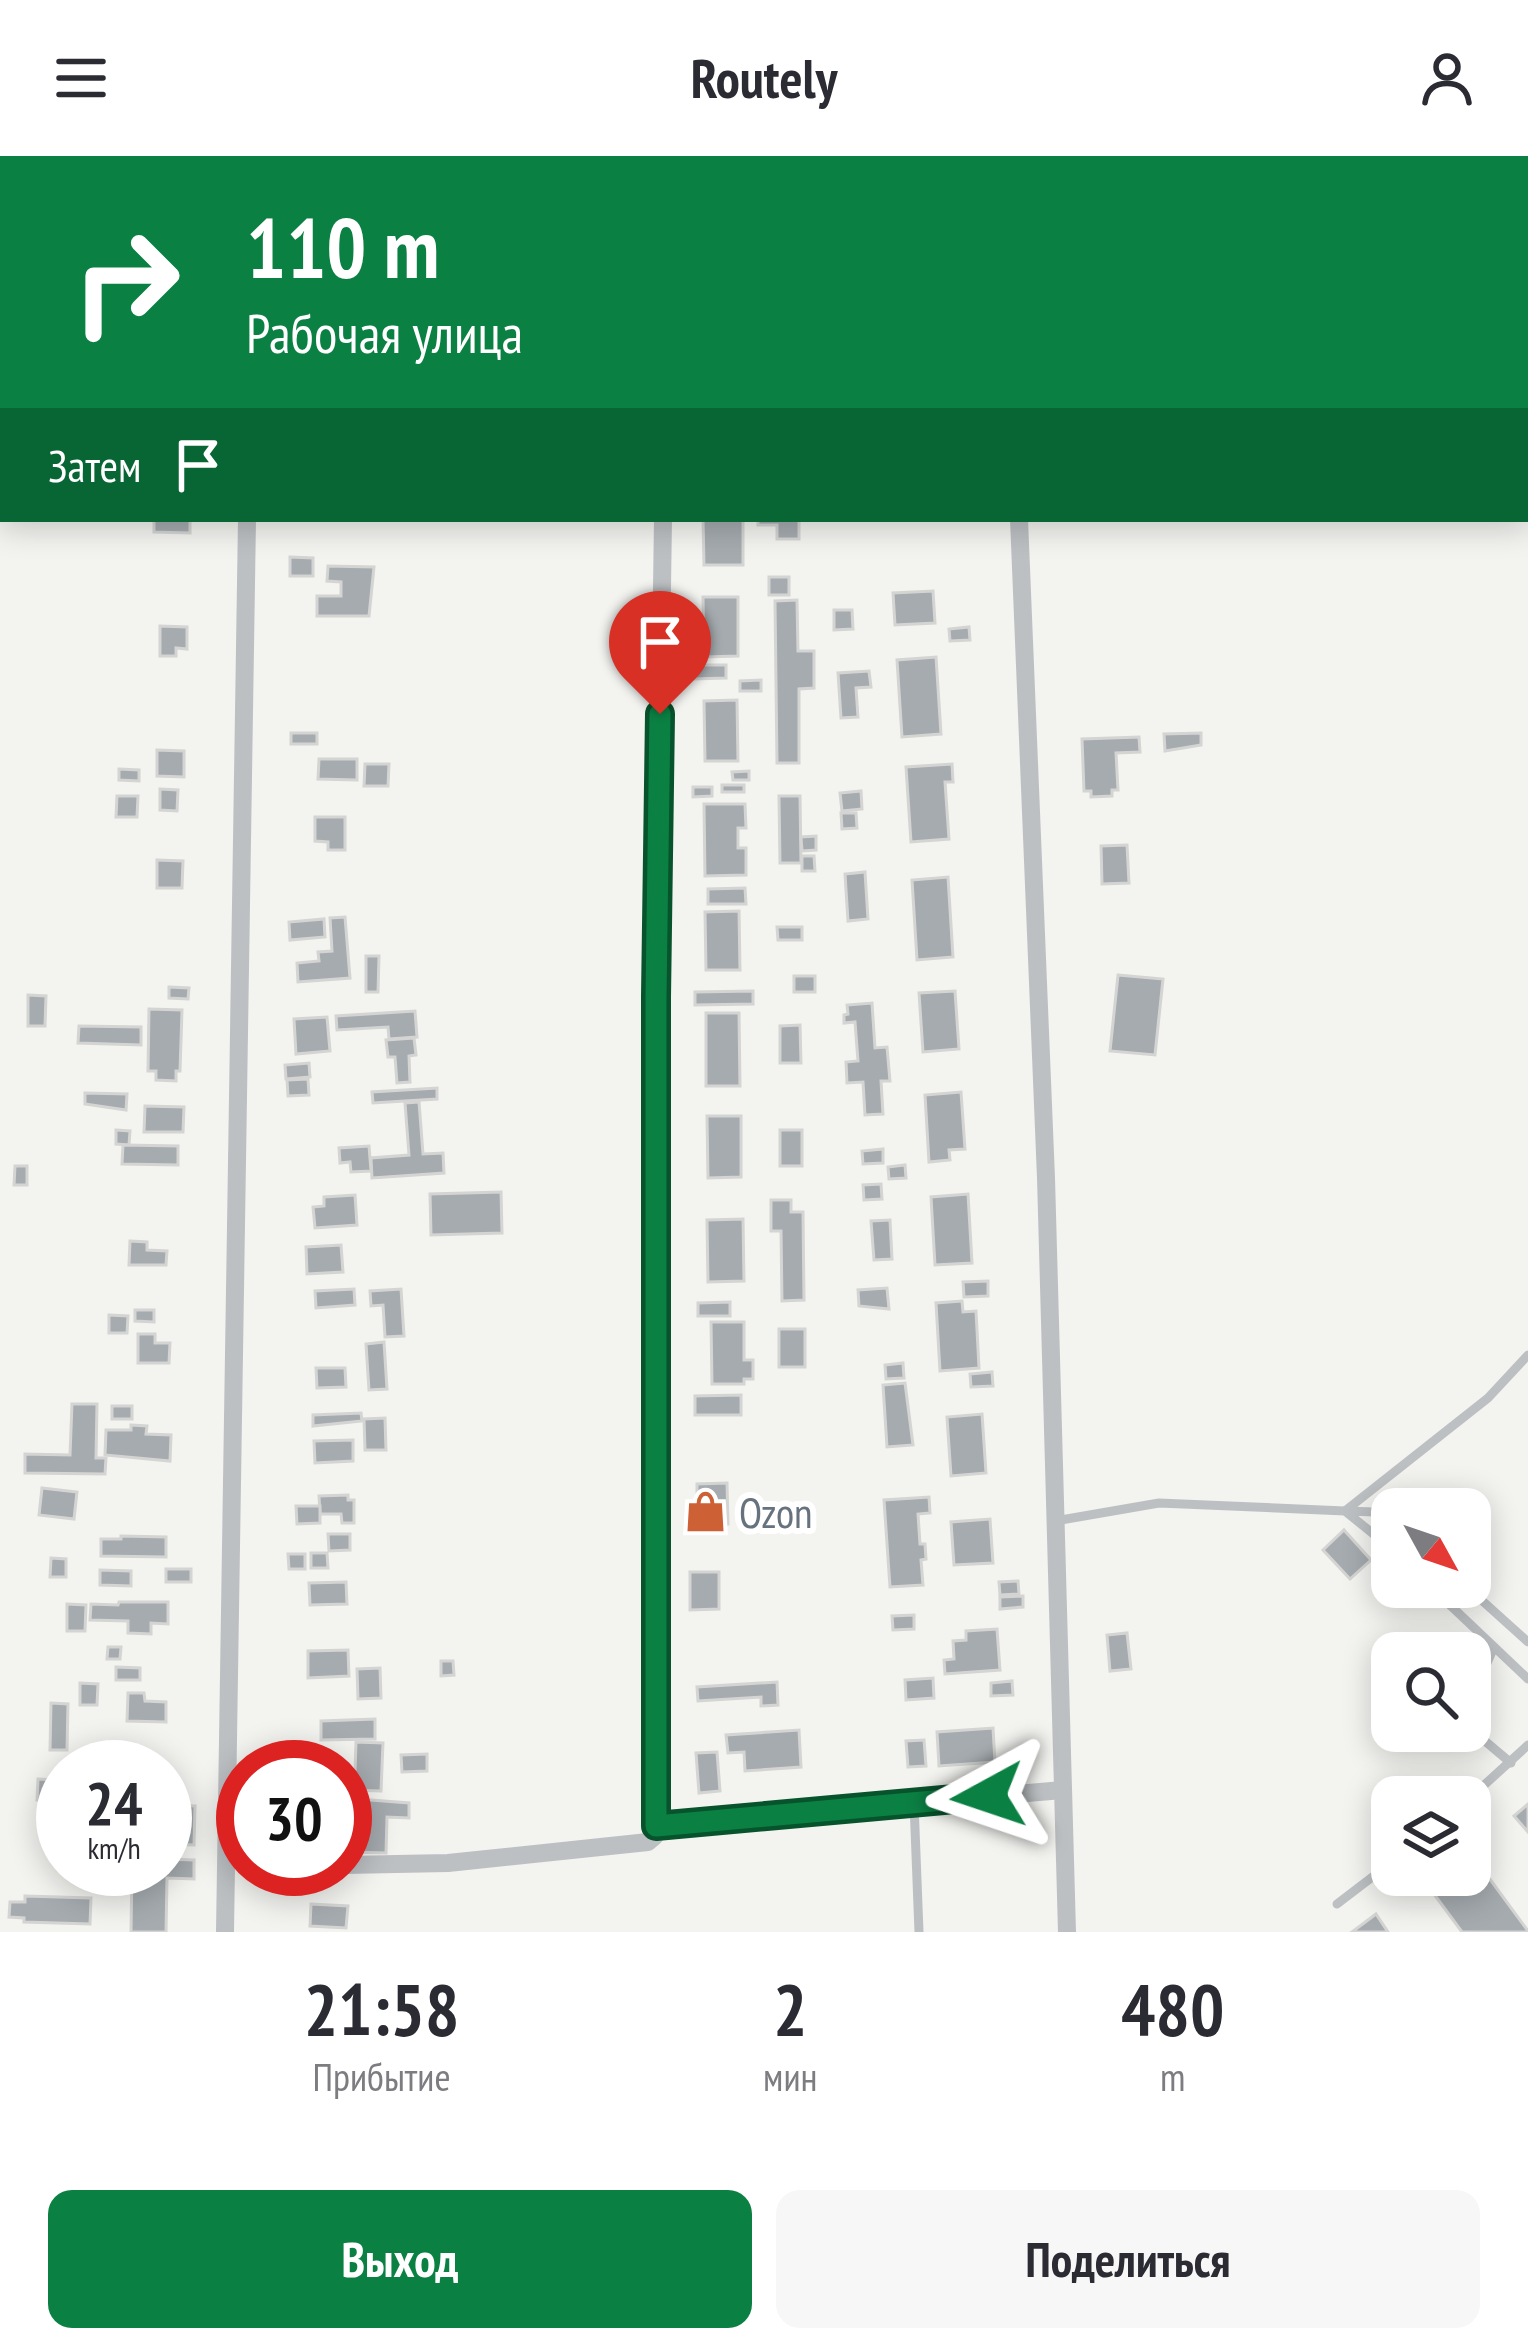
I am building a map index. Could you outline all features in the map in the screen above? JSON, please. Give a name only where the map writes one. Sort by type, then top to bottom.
[{"type":"street","points":[[235,1740],[247,522]]},
{"type":"street","points":[[372,1865],[448,1864],[648,1842],[655,1836],[656,997],[663,522]]},
{"type":"street","points":[[1019,522],[1046,1178],[1067,1932]]},
{"type":"street","points":[[656,1826],[1063,1790]]},
{"type":"street","points":[[225,1932],[230,1896]]},
{"type":"lane","points":[[1345,1511],[1488,1398],[1528,1354]]},
{"type":"lane","points":[[1055,1521],[1159,1503],[1371,1512]]},
{"type":"lane","points":[[1345,1511],[1371,1532]]},
{"type":"lane","points":[[1453,1608],[1528,1679]]},
{"type":"lane","points":[[1490,1608],[1528,1642]]},
{"type":"lane","points":[[1491,1655],[1494,1648]]},
{"type":"lane","points":[[1491,1780],[1528,1745]]},
{"type":"lane","points":[[1491,1746],[1511,1763]]},
{"type":"lane","points":[[914,1803],[919,1932]]},
{"type":"lane","points":[[1337,1904],[1371,1878]]},
{"type":"building","points":[[154,522],[190,522],[190,533],[154,532]]},
{"type":"building","points":[[703,522],[743,522],[743,565],[704,565]]},
{"type":"building","points":[[799,522],[799,539],[777,539],[777,525],[758,525]]},
{"type":"building","points":[[290,557],[313,558],[313,576],[290,576]]},
{"type":"building","points":[[328,566],[374,567],[369,616],[317,616],[317,596],[341,596],[341,582],[327,581]]},
{"type":"building","points":[[769,577],[789,577],[789,595],[769,595]]},
{"type":"building","points":[[933,591],[935,623],[895,625],[893,593]]},
{"type":"building","points":[[703,597],[738,597],[738,656],[704,657]]},
{"type":"building","points":[[797,600],[798,651],[814,651],[814,688],[799,689],[799,763],[777,763],[775,601]]},
{"type":"building","points":[[834,610],[852,610],[853,629],[834,630]]},
{"type":"building","points":[[160,626],[187,627],[187,649],[176,648],[176,656],[160,656]]},
{"type":"building","points":[[969,627],[970,640],[950,641],[949,629]]},
{"type":"building","points":[[936,657],[941,734],[902,737],[897,660]]},
{"type":"building","points":[[692,665],[726,665],[726,678],[692,679]]},
{"type":"building","points":[[869,671],[871,687],[856,688],[858,717],[841,718],[838,673]]},
{"type":"building","points":[[761,680],[761,691],[740,691],[740,681]]},
{"type":"building","points":[[737,700],[738,761],[705,761],[704,701]]},
{"type":"building","points":[[291,733],[317,733],[317,744],[291,744]]},
{"type":"building","points":[[1201,733],[1201,745],[1165,751],[1164,734]]},
{"type":"building","points":[[1139,737],[1140,752],[1116,753],[1118,790],[1112,790],[1112,796],[1091,797],[1091,791],[1084,791],[1082,739]]},
{"type":"building","points":[[157,750],[184,751],[184,777],[157,776]]},
{"type":"building","points":[[319,759],[357,759],[357,780],[318,779]]},
{"type":"building","points":[[365,764],[389,764],[388,786],[364,786]]},
{"type":"building","points":[[952,764],[953,782],[945,782],[949,839],[911,842],[906,767]]},
{"type":"building","points":[[119,769],[139,770],[139,781],[119,780]]},
{"type":"building","points":[[749,771],[749,780],[733,780],[732,772]]},
{"type":"building","points":[[722,785],[744,785],[744,792],[722,792]]},
{"type":"building","points":[[693,787],[712,787],[712,796],[693,797]]},
{"type":"building","points":[[160,789],[178,790],[177,811],[160,810]]},
{"type":"building","points":[[861,791],[862,809],[842,811],[840,793]]},
{"type":"building","points":[[117,796],[138,796],[137,817],[116,817]]},
{"type":"building","points":[[779,796],[800,796],[801,863],[780,863]]},
{"type":"building","points":[[704,804],[745,804],[746,828],[738,828],[738,848],[746,848],[746,875],[705,876]]},
{"type":"building","points":[[841,813],[856,813],[857,828],[842,829]]},
{"type":"building","points":[[315,817],[345,817],[345,850],[328,850],[328,842],[315,841]]},
{"type":"building","points":[[816,836],[816,850],[802,851],[801,837]]},
{"type":"building","points":[[1127,845],[1129,883],[1102,884],[1101,846]]},
{"type":"building","points":[[802,856],[814,856],[815,871],[802,871]]},
{"type":"building","points":[[157,860],[183,861],[182,888],[157,888]]},
{"type":"building","points":[[865,872],[868,919],[848,921],[845,874]]},
{"type":"building","points":[[948,877],[953,957],[917,960],[912,880]]},
{"type":"building","points":[[745,888],[746,904],[708,904],[708,889]]},
{"type":"building","points":[[739,911],[740,970],[706,970],[705,912]]},
{"type":"building","points":[[345,917],[350,978],[298,982],[297,963],[319,961],[318,952],[332,951],[330,918]]},
{"type":"building","points":[[324,919],[325,937],[290,940],[289,922]]},
{"type":"building","points":[[777,927],[802,927],[802,940],[778,940]]},
{"type":"building","points":[[366,956],[379,956],[378,992],[366,992]]},
{"type":"building","points":[[1118,975],[1163,979],[1155,1055],[1110,1051]]},
{"type":"building","points":[[794,976],[815,976],[815,992],[794,992]]},
{"type":"building","points":[[169,987],[189,988],[188,999],[169,998]]},
{"type":"building","points":[[753,991],[753,1004],[695,1005],[695,992]]},
{"type":"building","points":[[955,991],[959,1049],[923,1052],[919,993]]},
{"type":"building","points":[[28,995],[46,996],[45,1026],[28,1026]]},
{"type":"building","points":[[872,1003],[875,1048],[887,1047],[890,1081],[881,1081],[883,1114],[865,1115],[863,1082],[847,1083],[846,1062],[858,1061],[855,1022],[844,1023],[844,1015],[847,1005]]},
{"type":"building","points":[[149,1009],[182,1010],[176,1081],[156,1080],[156,1071],[148,1071]]},
{"type":"building","points":[[415,1011],[417,1037],[389,1039],[388,1027],[337,1030],[336,1016]]},
{"type":"building","points":[[706,1013],[739,1013],[740,1086],[706,1086]]},
{"type":"building","points":[[327,1017],[330,1051],[296,1054],[294,1019]]},
{"type":"building","points":[[800,1025],[801,1063],[780,1063],[780,1026]]},
{"type":"building","points":[[79,1026],[141,1027],[141,1045],[78,1043]]},
{"type":"building","points":[[414,1038],[410,1082],[397,1083],[395,1057],[388,1057],[386,1040]]},
{"type":"building","points":[[309,1063],[310,1077],[286,1079],[285,1065]]},
{"type":"building","points":[[308,1079],[309,1095],[288,1096],[287,1080]]},
{"type":"building","points":[[437,1088],[437,1099],[373,1103],[372,1092]]},
{"type":"building","points":[[961,1092],[965,1149],[949,1150],[950,1160],[929,1162],[925,1095]]},
{"type":"building","points":[[85,1093],[127,1094],[126,1110],[85,1104]]},
{"type":"building","points":[[419,1102],[423,1154],[443,1153],[444,1173],[372,1178],[371,1158],[409,1155],[405,1103]]},
{"type":"building","points":[[145,1106],[184,1107],[183,1132],[144,1132]]},
{"type":"building","points":[[707,1116],[741,1116],[741,1177],[708,1178]]},
{"type":"building","points":[[116,1130],[130,1131],[129,1145],[116,1144]]},
{"type":"building","points":[[780,1130],[802,1130],[802,1166],[780,1166]]},
{"type":"building","points":[[123,1145],[178,1146],[178,1165],[122,1164]]},
{"type":"building","points":[[369,1146],[371,1171],[351,1172],[350,1162],[340,1163],[339,1148]]},
{"type":"building","points":[[883,1149],[883,1163],[863,1164],[862,1151]]},
{"type":"building","points":[[905,1165],[906,1178],[889,1179],[888,1167]]},
{"type":"building","points":[[15,1166],[27,1166],[27,1185],[14,1185]]},
{"type":"building","points":[[881,1184],[882,1199],[864,1200],[863,1185]]},
{"type":"building","points":[[501,1192],[502,1233],[431,1235],[430,1194]]},
{"type":"building","points":[[968,1194],[972,1263],[935,1265],[931,1197]]},
{"type":"building","points":[[355,1195],[357,1225],[315,1228],[313,1207],[324,1206],[324,1197]]},
{"type":"building","points":[[771,1200],[791,1200],[791,1212],[803,1212],[804,1300],[782,1301],[781,1231],[771,1231]]},
{"type":"building","points":[[743,1219],[744,1281],[708,1282],[707,1220]]},
{"type":"building","points":[[890,1220],[892,1259],[874,1260],[871,1221]]},
{"type":"building","points":[[130,1241],[147,1242],[147,1250],[167,1251],[166,1265],[129,1265]]},
{"type":"building","points":[[341,1245],[343,1272],[307,1274],[306,1247]]},
{"type":"building","points":[[988,1281],[988,1296],[964,1297],[963,1282]]},
{"type":"building","points":[[887,1288],[889,1309],[859,1306],[858,1290]]},
{"type":"building","points":[[354,1289],[355,1305],[316,1308],[315,1291]]},
{"type":"building","points":[[401,1289],[404,1336],[385,1337],[383,1305],[371,1306],[370,1291]]},
{"type":"building","points":[[962,1301],[963,1312],[976,1311],[979,1368],[940,1371],[936,1303]]},
{"type":"building","points":[[730,1302],[730,1316],[698,1316],[698,1303]]},
{"type":"building","points":[[135,1310],[154,1310],[154,1322],[135,1321]]},
{"type":"building","points":[[109,1315],[128,1316],[127,1333],[109,1333]]},
{"type":"building","points":[[711,1322],[744,1322],[744,1360],[753,1360],[753,1379],[744,1379],[744,1384],[712,1384]]},
{"type":"building","points":[[779,1329],[805,1329],[805,1367],[779,1367]]},
{"type":"building","points":[[138,1334],[155,1334],[155,1343],[170,1343],[169,1363],[138,1363]]},
{"type":"building","points":[[384,1342],[387,1389],[369,1390],[366,1344]]},
{"type":"building","points":[[903,1363],[904,1378],[886,1379],[885,1365]]},
{"type":"building","points":[[316,1368],[345,1368],[346,1387],[317,1388]]},
{"type":"building","points":[[992,1372],[993,1386],[971,1387],[970,1374]]},
{"type":"building","points":[[905,1383],[913,1445],[887,1447],[883,1385]]},
{"type":"building","points":[[741,1395],[741,1415],[695,1415],[695,1396]]},
{"type":"building","points":[[72,1404],[97,1404],[96,1458],[106,1458],[105,1474],[25,1473],[25,1454],[70,1455]]},
{"type":"building","points":[[112,1406],[132,1406],[132,1419],[112,1419]]},
{"type":"building","points":[[361,1413],[362,1421],[313,1426],[313,1415]]},
{"type":"building","points":[[982,1414],[986,1473],[951,1476],[947,1417]]},
{"type":"building","points":[[385,1418],[386,1450],[365,1450],[364,1419]]},
{"type":"building","points":[[131,1425],[147,1426],[146,1434],[171,1435],[170,1461],[105,1455],[106,1430],[131,1430]]},
{"type":"building","points":[[353,1440],[353,1461],[315,1463],[314,1441]]},
{"type":"building","points":[[727,1483],[728,1524],[697,1524],[697,1484]]},
{"type":"building","points":[[42,1488],[77,1492],[74,1519],[39,1515]]},
{"type":"building","points":[[348,1495],[348,1500],[354,1500],[354,1523],[342,1523],[341,1514],[320,1514],[319,1496]]},
{"type":"building","points":[[929,1497],[930,1513],[918,1514],[920,1544],[925,1544],[923,1585],[890,1587],[884,1500]]},
{"type":"building","points":[[296,1506],[320,1506],[320,1523],[297,1524]]},
{"type":"building","points":[[990,1519],[993,1563],[954,1565],[951,1522]]},
{"type":"building","points":[[1344,1530],[1371,1560],[1350,1579],[1323,1550]]},
{"type":"building","points":[[328,1534],[350,1534],[350,1550],[329,1551]]},
{"type":"building","points":[[166,1537],[166,1557],[101,1556],[101,1539]]},
{"type":"building","points":[[311,1553],[327,1553],[328,1568],[311,1568]]},
{"type":"building","points":[[288,1554],[305,1554],[305,1569],[289,1569]]},
{"type":"building","points":[[51,1558],[66,1559],[66,1577],[50,1577]]},
{"type":"building","points":[[166,1569],[191,1569],[191,1582],[166,1582]]},
{"type":"building","points":[[100,1570],[131,1571],[131,1586],[100,1585]]},
{"type":"building","points":[[690,1572],[719,1572],[719,1609],[690,1610]]},
{"type":"building","points":[[1018,1581],[1019,1594],[1000,1595],[999,1582]]},
{"type":"building","points":[[346,1582],[347,1604],[310,1605],[309,1583]]},
{"type":"building","points":[[1023,1596],[1023,1607],[1000,1609],[1000,1597]]},
{"type":"building","points":[[168,1602],[168,1624],[151,1623],[151,1634],[128,1633],[128,1621],[90,1620],[91,1604]]},
{"type":"building","points":[[67,1604],[86,1605],[85,1631],[67,1631]]},
{"type":"building","points":[[914,1615],[914,1629],[893,1630],[892,1616]]},
{"type":"building","points":[[997,1629],[1000,1670],[945,1674],[944,1660],[954,1659],[953,1641],[966,1640],[966,1631]]},
{"type":"building","points":[[1127,1633],[1131,1669],[1110,1671],[1107,1635]]},
{"type":"building","points":[[108,1647],[121,1647],[120,1659],[107,1659]]},
{"type":"building","points":[[348,1650],[349,1676],[308,1678],[308,1651]]},
{"type":"building","points":[[441,1661],[453,1661],[454,1675],[441,1676]]},
{"type":"building","points":[[116,1667],[140,1668],[140,1680],[116,1680]]},
{"type":"building","points":[[380,1668],[381,1698],[358,1699],[357,1669]]},
{"type":"building","points":[[933,1678],[934,1698],[906,1700],[905,1680]]},
{"type":"building","points":[[1012,1681],[1013,1695],[991,1696],[991,1683]]},
{"type":"building","points":[[777,1682],[778,1705],[761,1706],[761,1697],[698,1701],[697,1687]]},
{"type":"building","points":[[80,1683],[98,1684],[97,1705],[80,1705]]},
{"type":"building","points":[[128,1693],[144,1693],[145,1701],[166,1702],[166,1722],[127,1721]]},
{"type":"building","points":[[51,1703],[68,1704],[67,1740],[50,1740]]},
{"type":"building","points":[[375,1719],[375,1739],[321,1740],[321,1721]]},
{"type":"building","points":[[993,1728],[995,1762],[939,1766],[937,1732]]},
{"type":"building","points":[[799,1730],[801,1767],[745,1771],[744,1752],[728,1753],[726,1735]]},
{"type":"building","points":[[924,1740],[926,1766],[908,1767],[906,1741]]},
{"type":"building","points":[[372,1743],[383,1743],[381,1791],[372,1791]]},
{"type":"building","points":[[717,1752],[720,1791],[699,1793],[696,1753]]},
{"type":"building","points":[[427,1754],[427,1771],[402,1772],[401,1755]]},
{"type":"building","points":[[372,1800],[409,1803],[409,1818],[387,1817],[386,1853],[372,1853]]},
{"type":"building","points":[[1528,1804],[1528,1832],[1514,1816]]},
{"type":"building","points":[[192,1806],[195,1806],[192,1845]]},
{"type":"building","points":[[1491,1881],[1528,1932],[1462,1932],[1435,1896],[1491,1896]]},
{"type":"building","points":[[25,1896],[91,1898],[90,1924],[24,1922],[24,1918],[9,1917],[10,1902],[25,1902]]},
{"type":"building","points":[[132,1896],[167,1896],[166,1932],[131,1932]]},
{"type":"building","points":[[311,1904],[348,1906],[346,1928],[310,1926]]},
{"type":"building","points":[[1376,1914],[1388,1932],[1352,1932]]},
{"type":"place","name":"Ozon","points":[[705,1512]]},
{"type":"route","points":[[660,714],[656,1826],[988,1796]]}]
